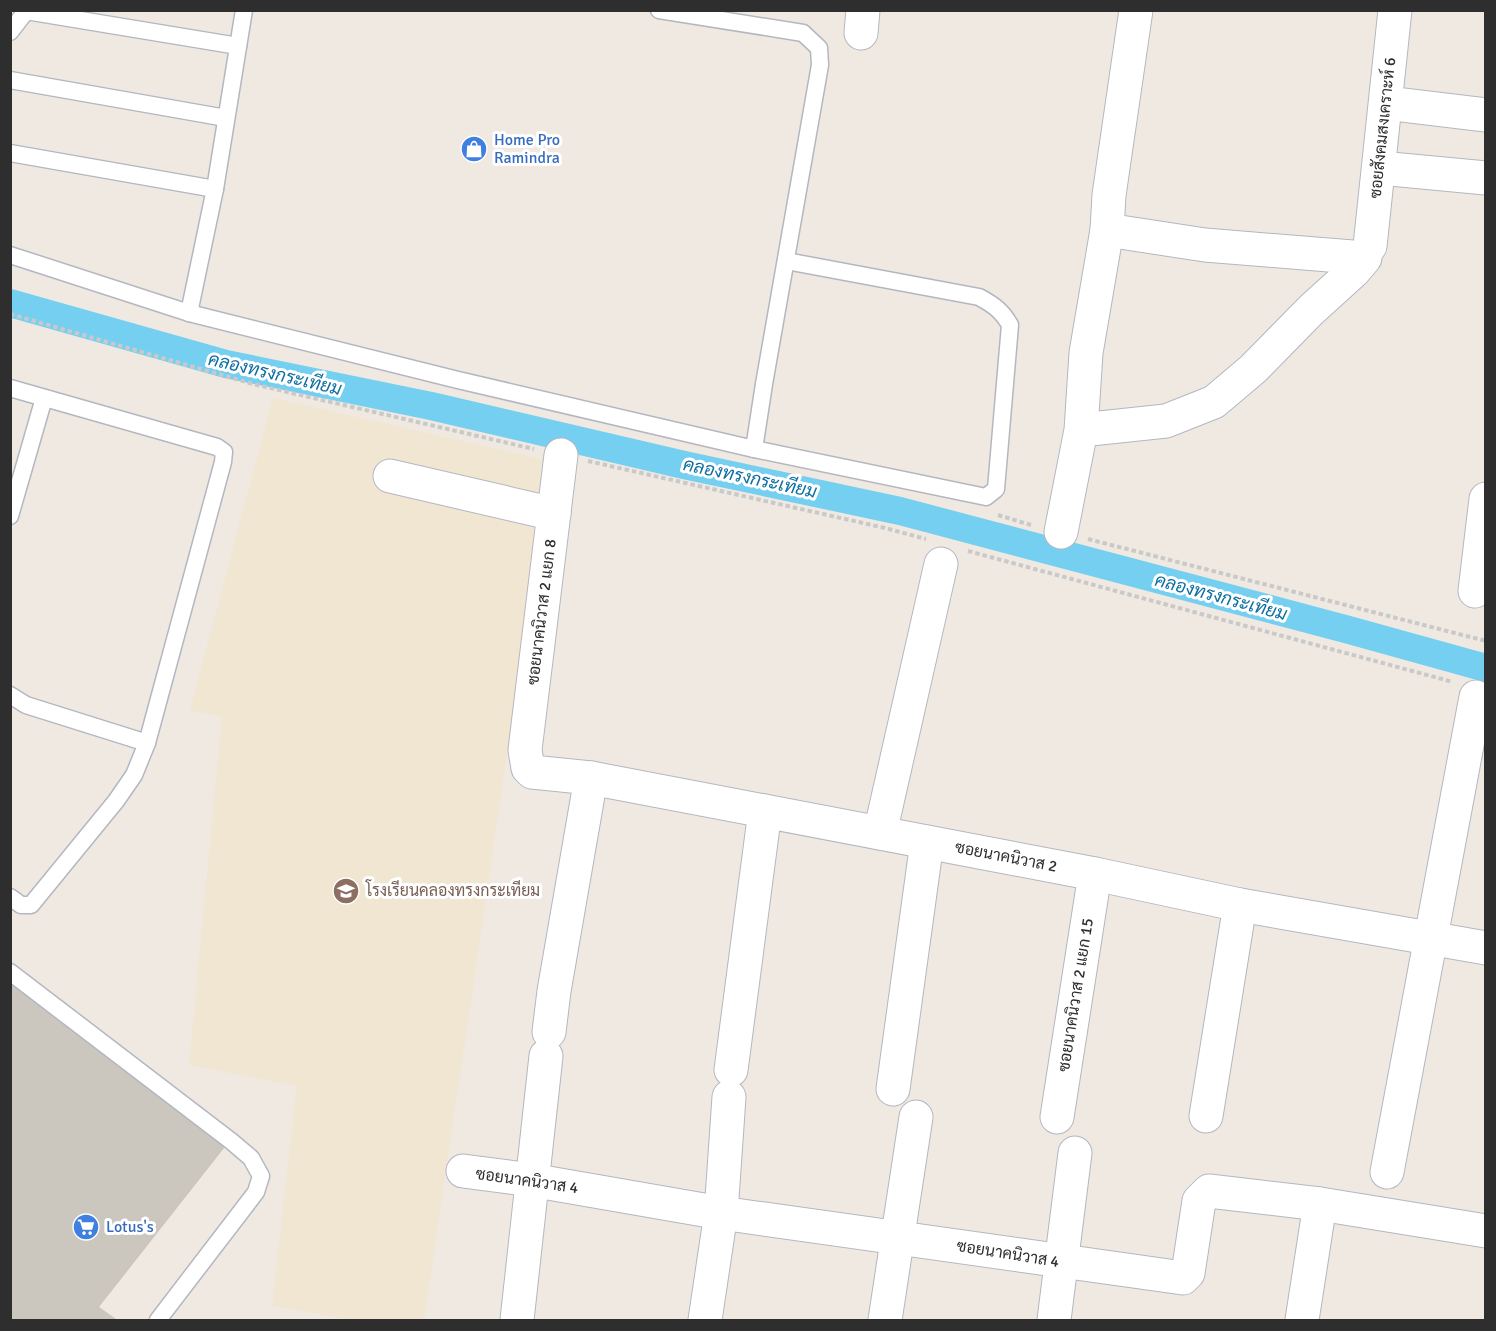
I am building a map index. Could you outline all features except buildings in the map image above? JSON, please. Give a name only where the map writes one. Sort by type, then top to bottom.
[{"type":"street","points":[[1061,532],[1081,430],[1086,353],[1107,230],[1109,195],[1136,10]]},
{"type":"street","name":"ซอยสังคมสงเคราะห์ 6","points":[[1370,246],[1395,10]]},
{"type":"street","points":[[1386,103],[1485,115]]},
{"type":"street","points":[[1380,168],[1485,178]]},
{"type":"street","points":[[1081,430],[1166,421],[1214,402],[1253,369],[1311,310],[1354,272],[1365,258],[1205,245],[1107,230]]},
{"type":"street","name":"ซอยนาคนิวาส 2 แยก 8","points":[[528,768],[525,750],[561,455]]},
{"type":"street","points":[[390,476],[554,514]]},
{"type":"street","points":[[1476,591],[1485,499]]},
{"type":"street","points":[[880,833],[946,552]]},
{"type":"street","points":[[1387,1172],[1430,938],[1469,691]]},
{"type":"street","name":"ซอยนาคนิวาส 2","points":[[528,768],[531,772],[591,778],[1095,874],[1240,905],[1485,948]]},
{"type":"street","points":[[517,1320],[554,991],[591,778]]},
{"type":"street","points":[[705,1320],[722,1213],[730,1083],[765,811]]},
{"type":"street","points":[[893,1089],[927,842]]},
{"type":"street","name":"ซอยนาคนิวาส 2 แยก 15","points":[[1057,1117],[1095,874]]},
{"type":"street","points":[[1206,1116],[1240,905]]},
{"type":"street","points":[[885,1320],[916,1117]]},
{"type":"street","points":[[1054,1320],[1075,1153]]},
{"type":"street","name":"ซอยนาคนิวาส 4","points":[[463,1171],[531,1180],[722,1213],[1063,1262],[1186,1277],[1199,1201],[1209,1191],[1320,1204],[1485,1231]]},
{"type":"street","points":[[1302,1320],[1320,1204]]},
{"type":"lane","points":[[189,313],[214,189],[244,10]]},
{"type":"lane","points":[[659,10],[803,33],[819,48],[820,65],[754,449]]},
{"type":"lane","points":[[10,32],[27,11],[238,46]]},
{"type":"lane","points":[[10,80],[226,118]]},
{"type":"lane","points":[[10,153],[214,189]]},
{"type":"lane","points":[[10,255],[189,313],[458,380],[754,449],[986,497],[996,489],[1010,326],[1003,313],[995,305],[979,297],[786,261]]},
{"type":"lane","points":[[10,388],[217,447],[224,452],[224,462],[147,743],[134,775],[116,801],[31,905],[21,905],[10,897]]},
{"type":"lane","points":[[10,516],[44,398]]},
{"type":"lane","points":[[10,695],[26,705],[147,743]]},
{"type":"lane","points":[[10,972],[231,1141],[251,1158],[261,1176],[256,1192],[158,1320]]},
{"type":"path","points":[[10,314],[253,384],[885,528],[946,552],[1469,691]]},
{"type":"shaded area","name":"โรงเรียนคลองทรงกระเทียม","points":[[273,398],[550,461],[424,1320],[352,1320],[272,1306],[297,1086],[189,1065],[222,717],[190,710]]},
{"type":"waterway","name":"คลองทรงกระเทียม","points":[[10,303],[226,364],[431,406],[684,465],[900,511],[1486,668]]},
{"type":"place","name":"Home Pro Ramindra","points":[[474,149]]},
{"type":"place","name":"โรงเรียนคลองทรงกระเทียม","points":[[346,891]]},
{"type":"place","name":"Lotus's","points":[[86,1227]]}]
